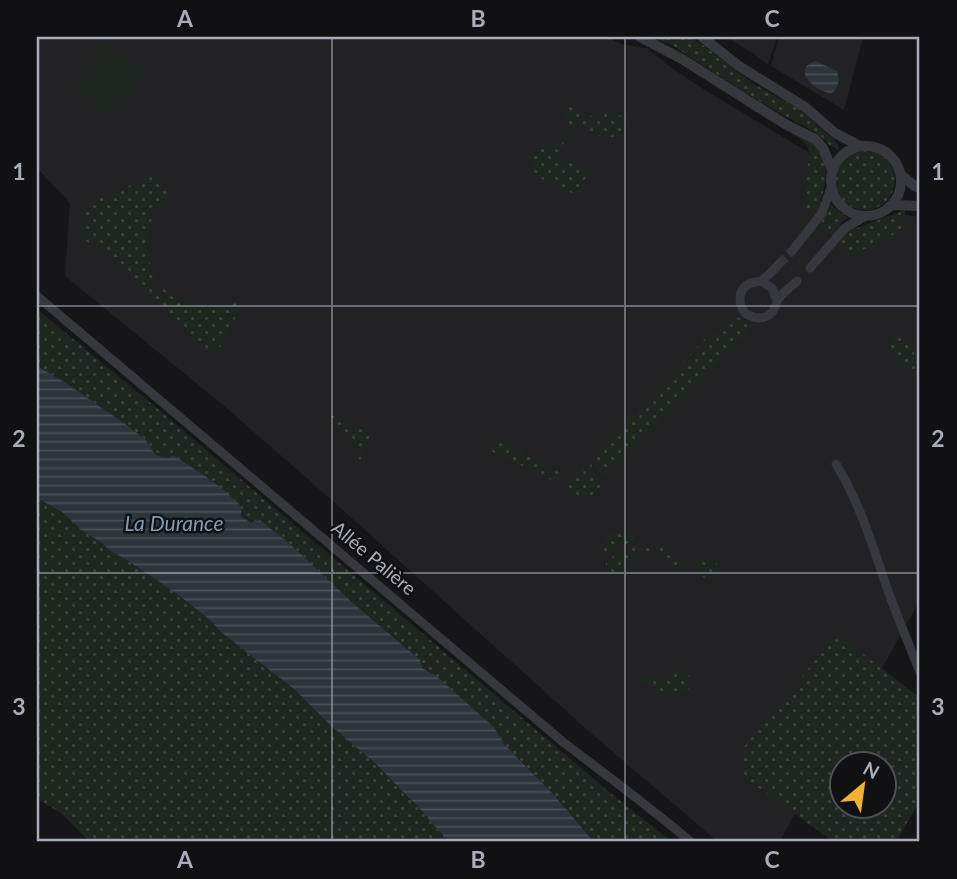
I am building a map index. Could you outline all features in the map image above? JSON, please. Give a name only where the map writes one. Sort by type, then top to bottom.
[{"type":"street","points":[[640,37],[682,59],[785,124],[816,139],[832,170]]},
{"type":"street","points":[[702,37],[739,66],[805,107],[835,134],[860,146],[876,147],[883,151],[895,162],[901,174],[920,188]]},
{"type":"street","points":[[792,251],[822,213],[831,188],[832,170],[836,161],[843,154],[860,146]]},
{"type":"street","points":[[810,268],[845,228],[864,217],[879,214],[892,205],[900,192],[901,174]]},
{"type":"street","points":[[831,188],[839,205],[846,211],[864,217]]},
{"type":"street","points":[[892,205],[920,205]]},
{"type":"street","points":[[779,264],[761,281],[744,288],[740,302],[746,314],[765,318],[774,310],[777,300],[797,281]]},
{"type":"street","points":[[761,281],[772,288],[777,300]]},
{"type":"street","name":"Allée Palière","points":[[37,296],[563,742],[691,842]]},
{"type":"street","points":[[836,464],[861,512],[920,673]]},
{"type":"shaded area","points":[[37,37],[607,37],[621,44],[647,48],[708,92],[813,155],[820,201],[837,222],[865,231],[901,214],[920,217],[920,600],[864,701],[834,750],[828,750],[828,760],[780,842],[718,842],[593,735],[223,405],[65,276],[70,203],[37,168]]},
{"type":"shaded area","points":[[661,37],[688,37],[704,46],[752,83],[799,109],[838,144],[839,150],[817,133],[763,103],[672,45],[659,40]]},
{"type":"shaded area","points":[[727,37],[777,37],[768,65]]},
{"type":"shaded area","points":[[779,37],[863,37],[844,110],[771,66]]},
{"type":"shaded area","points":[[106,42],[147,76],[112,116],[72,82]]},
{"type":"shaded area","points":[[570,106],[593,117],[603,109],[619,117],[623,113],[630,113],[619,135],[607,139],[573,124],[557,156],[590,172],[574,194],[537,177],[529,158],[531,153],[537,156],[544,143],[557,150],[570,125],[563,121]]},
{"type":"shaded area","points":[[790,131],[811,143],[824,161],[824,190],[812,217],[802,207],[810,151],[804,142]]},
{"type":"shaded area","points":[[865,150],[886,159],[895,180],[886,201],[865,210],[844,201],[835,180],[844,159]]},
{"type":"shaded area","points":[[156,175],[169,196],[155,214],[148,230],[148,256],[158,279],[152,284],[158,293],[164,289],[179,301],[205,309],[219,308],[244,300],[221,346],[215,352],[209,351],[94,242],[90,244],[82,238],[82,214],[92,201]]},
{"type":"shaded area","points":[[832,204],[848,218],[829,235],[820,225]]},
{"type":"shaded area","points":[[905,210],[905,229],[852,255],[839,243],[849,231]]},
{"type":"shaded area","points":[[37,309],[672,842],[594,842],[554,795],[504,744],[494,727],[435,675],[422,668],[289,543],[260,520],[251,523],[241,516],[241,505],[155,454],[145,439],[66,383],[37,366]]},
{"type":"shaded area","points":[[739,317],[751,324],[742,342],[726,326]]},
{"type":"shaded area","points":[[723,327],[736,341],[605,477],[595,467],[595,454],[705,339]]},
{"type":"shaded area","points":[[894,335],[917,347],[913,356],[920,360],[916,371],[900,364],[889,346]]},
{"type":"shaded area","points":[[326,413],[371,433],[360,460],[355,454],[361,448],[323,416]]},
{"type":"shaded area","points":[[493,439],[552,469],[569,472],[556,482],[488,449],[488,443]]},
{"type":"shaded area","points":[[590,461],[597,481],[603,487],[591,496],[584,497],[568,488],[570,480]]},
{"type":"shaded area","points":[[37,498],[62,512],[112,552],[177,594],[294,689],[330,725],[376,764],[449,842],[90,842],[61,813],[37,799]]},
{"type":"shaded area","points":[[611,532],[629,532],[637,542],[630,542],[605,553],[605,538]]},
{"type":"shaded area","points":[[635,547],[664,547],[683,566],[678,571],[658,551],[640,552],[615,577],[608,577],[606,563],[617,553]]},
{"type":"shaded area","points":[[704,557],[717,563],[719,568],[716,577],[709,582],[695,566]]},
{"type":"shaded area","points":[[837,634],[920,698],[920,800],[896,842],[834,842],[744,777],[744,747]]},
{"type":"shaded area","points":[[673,670],[681,670],[690,677],[689,689],[683,693],[671,695],[641,681],[644,676],[660,679]]},
{"type":"water","points":[[816,61],[837,71],[838,83],[832,93],[813,85],[805,75],[808,65]]},
{"type":"water","name":"La Durance","points":[[37,366],[125,424],[145,439],[155,454],[164,458],[174,456],[209,479],[241,506],[241,516],[251,523],[260,520],[289,543],[354,604],[420,660],[422,668],[435,675],[494,727],[504,744],[554,795],[594,842],[449,842],[376,764],[330,725],[294,689],[177,594],[112,552],[62,512],[37,498]]},
{"type":"tunnel","points":[[779,264],[792,251]]}]
